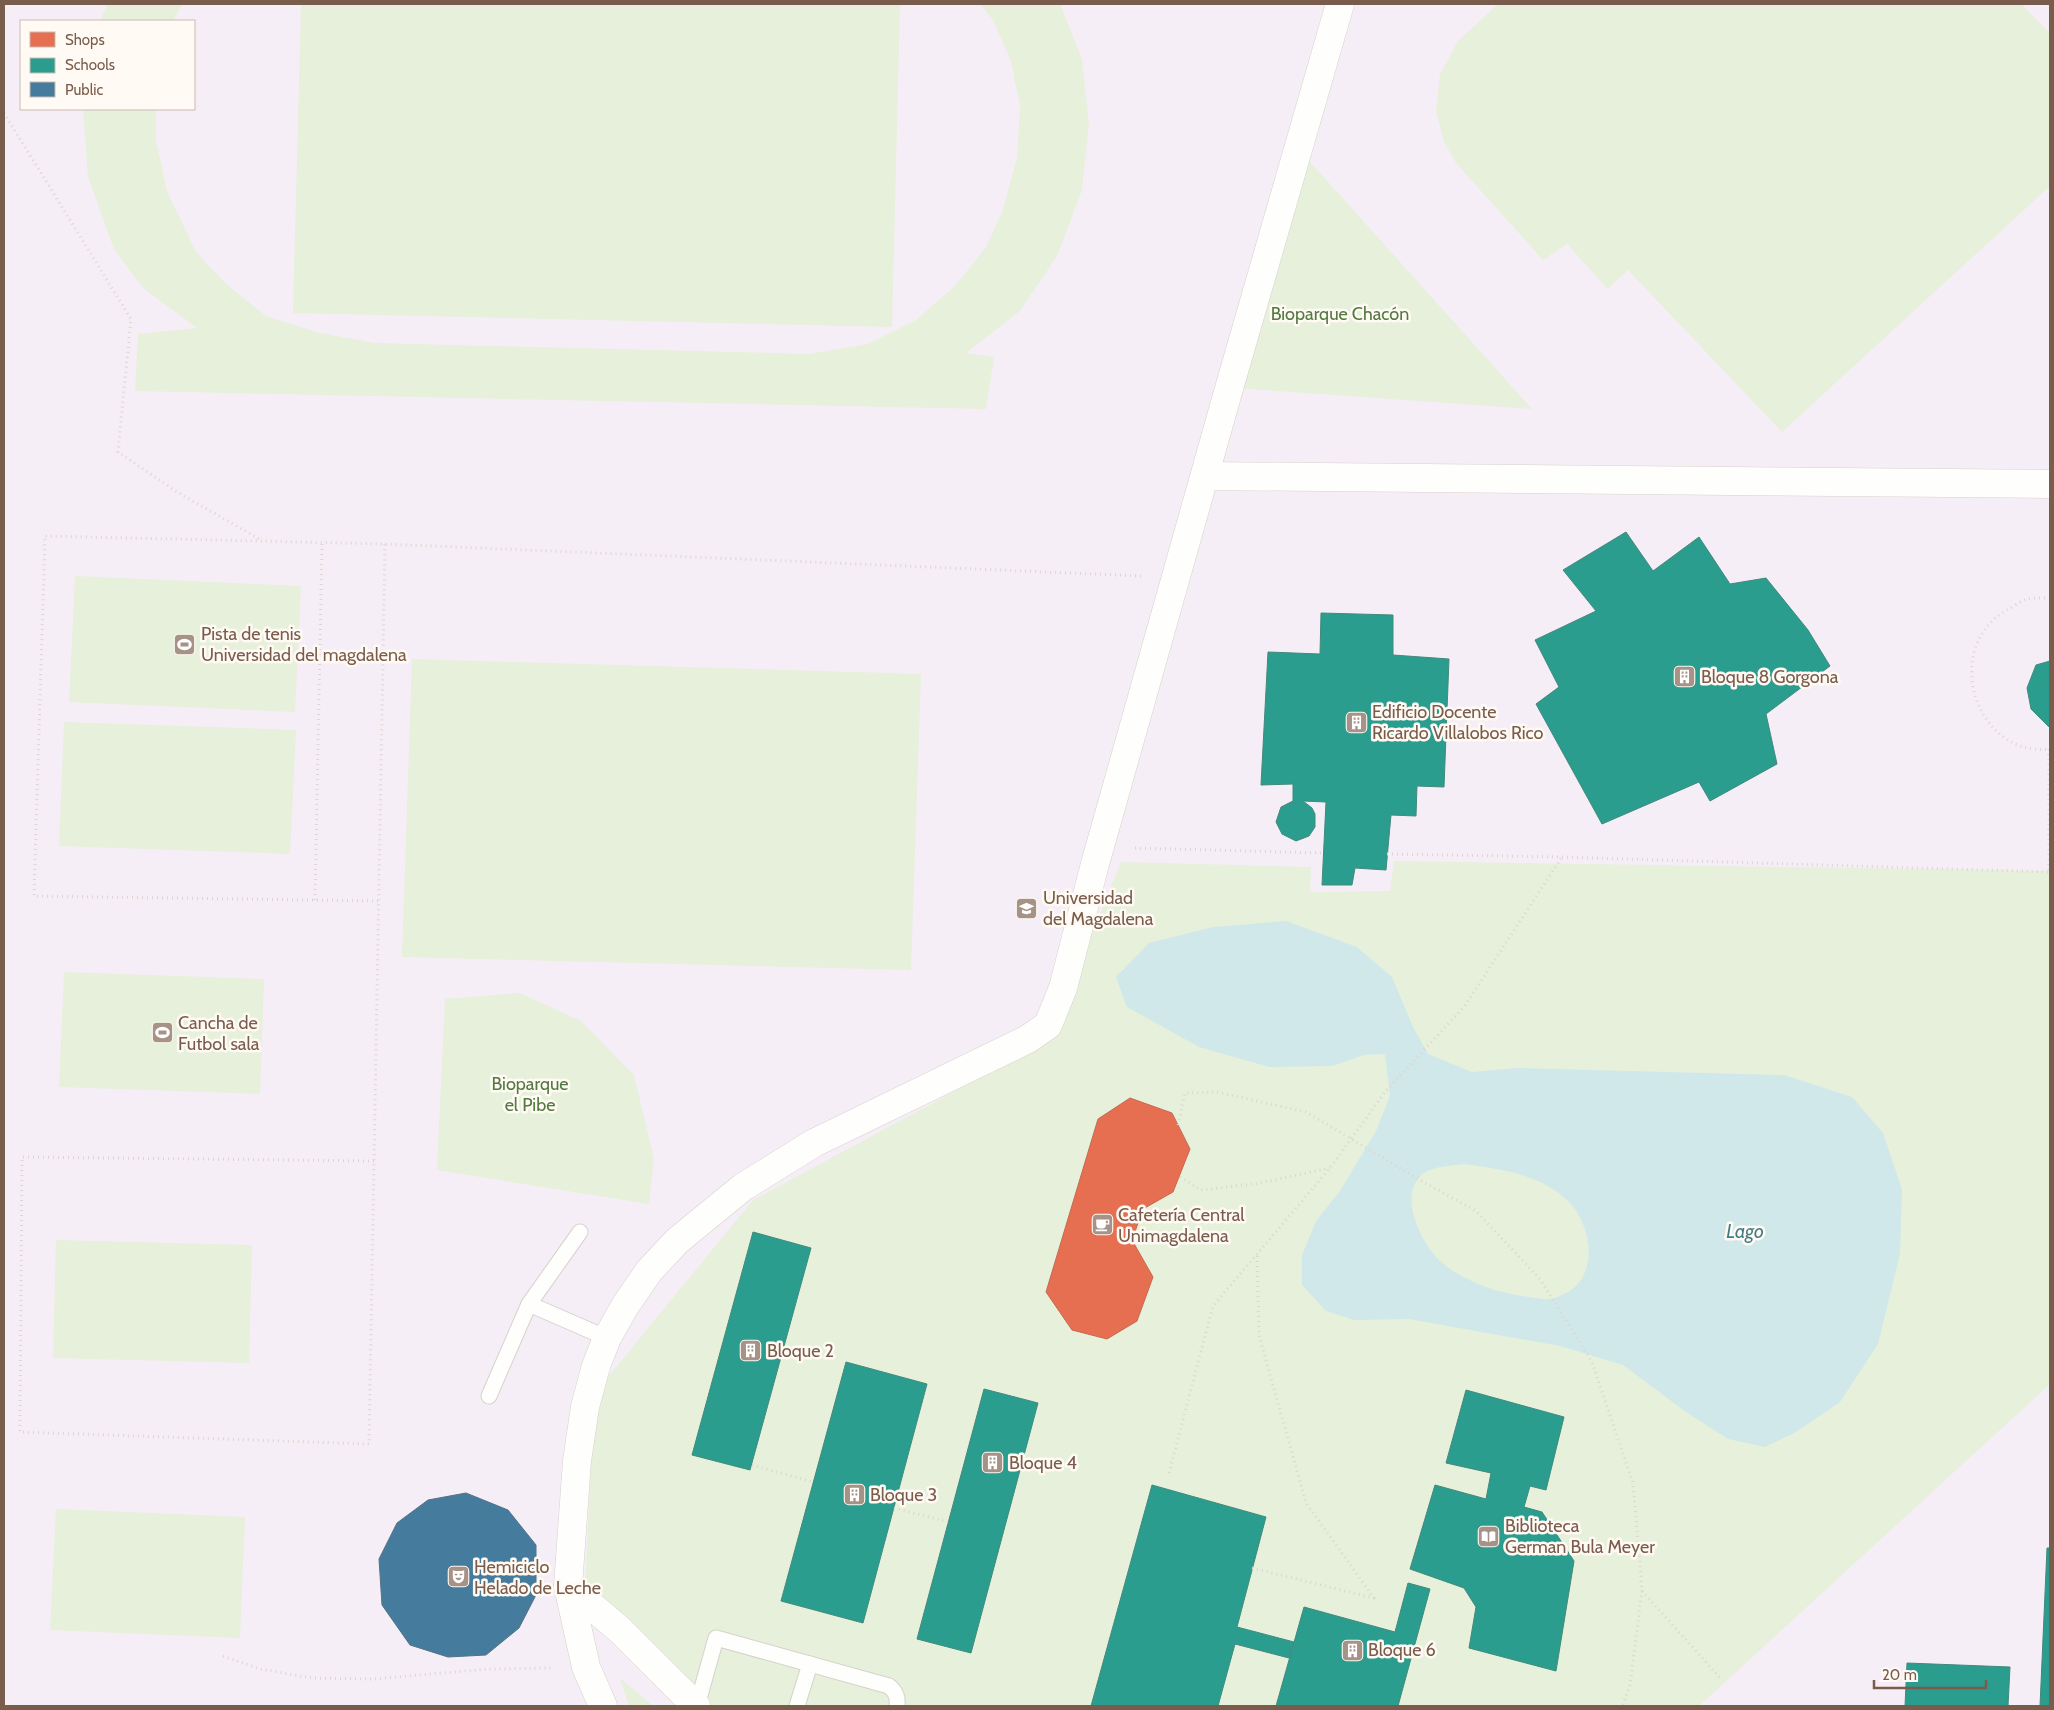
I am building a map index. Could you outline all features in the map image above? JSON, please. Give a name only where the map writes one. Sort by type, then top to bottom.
[{"type":"street","points":[[603,1706],[586,1667],[568,1586],[577,1461],[585,1407],[596,1366],[607,1338],[625,1306],[649,1271],[677,1241],[743,1187],[814,1143],[1028,1039],[1048,1025],[1063,988],[1095,864],[1204,476],[1340,4]]},
{"type":"street","points":[[1204,476],[2050,484]]},
{"type":"street","points":[[568,1586],[620,1630],[697,1706]]},
{"type":"lane","points":[[489,1396],[529,1304],[580,1232]]},
{"type":"lane","points":[[529,1304],[607,1338]]},
{"type":"lane","points":[[697,1706],[716,1638],[888,1686],[898,1696],[897,1706]]},
{"type":"lane","points":[[797,1706],[810,1664]]},
{"type":"path","points":[[4,112],[130,319],[118,452],[177,492],[264,541]]},
{"type":"path","points":[[378,901],[34,896],[45,536],[385,544],[1176,578]]},
{"type":"path","points":[[315,900],[322,543]]},
{"type":"path","points":[[374,1161],[22,1157],[20,1432],[369,1444],[385,544]]},
{"type":"path","points":[[1387,854],[1562,856],[2049,872],[2049,749],[2038,750],[2021,746],[1998,732],[1978,705],[1971,680],[1973,653],[1979,638],[1995,617],[2026,599],[2050,598]]},
{"type":"path","points":[[1095,864],[1138,847],[1324,853]]},
{"type":"path","points":[[1168,1473],[1213,1306],[1330,1168],[1385,1092],[1464,1006],[1562,856]]},
{"type":"path","points":[[1178,1125],[1185,1093],[1217,1092],[1306,1112],[1476,1211],[1540,1279],[1592,1362],[1633,1482],[1642,1590],[1630,1686],[1622,1706]]},
{"type":"path","points":[[1180,1177],[1201,1190],[1260,1183],[1330,1168]]},
{"type":"path","points":[[1252,1568],[1374,1598],[1306,1503],[1259,1334],[1258,1254]]},
{"type":"path","points":[[752,1465],[813,1482]]},
{"type":"path","points":[[894,1508],[948,1522]]},
{"type":"path","points":[[1642,1590],[1721,1679]]},
{"type":"path","points":[[223,1656],[260,1670],[312,1678],[373,1679],[489,1669],[586,1667]]},
{"type":"shaded area","name":"Universidad del Magdalena","points":[[4,4],[2050,4],[2050,1706],[4,1706]]},
{"type":"green space","points":[[108,4],[182,4],[174,20],[100,20]]},
{"type":"green space","points":[[301,4],[900,4],[892,327],[293,313]]},
{"type":"green space","points":[[980,4],[1060,4],[1082,59],[1089,124],[1082,190],[1057,256],[1020,311],[966,353],[994,357],[986,409],[135,391],[138,334],[197,328],[143,288],[114,249],[88,177],[83,110],[156,110],[156,140],[167,191],[196,252],[226,284],[266,316],[320,333],[375,343],[809,354],[868,344],[916,320],[955,286],[986,247],[1003,210],[1017,157],[1020,107],[1011,61],[993,20]]},
{"type":"green space","points":[[1498,4],[2021,4],[2050,33],[2050,186],[1782,432],[1628,270],[1608,289],[1567,244],[1543,260],[1456,163],[1444,142],[1436,111],[1440,74],[1458,41]]},
{"type":"green space","name":"Bioparque Chacón","points":[[1303,154],[1532,409],[1235,388]]},
{"type":"green space","name":"Pista de tenis Universidad del magdalena","points":[[75,576],[301,586],[295,712],[69,702]]},
{"type":"green space","points":[[412,659],[921,674],[911,970],[402,957]]},
{"type":"green space","points":[[64,722],[296,730],[290,854],[59,846]]},
{"type":"green space","points":[[1394,861],[2050,871],[2050,1384],[1699,1706],[689,1706],[585,1589],[594,1394],[753,1200],[1048,1041],[1121,862],[1311,867],[1310,892],[1390,891]]},
{"type":"green space","name":"Cancha de Futbol sala","points":[[64,972],[264,979],[260,1094],[59,1087]]},
{"type":"green space","name":"Bioparque el Pibe","points":[[520,993],[581,1021],[634,1075],[654,1159],[649,1204],[437,1170],[445,999]]},
{"type":"green space","points":[[56,1240],[252,1245],[249,1363],[53,1358]]},
{"type":"green space","points":[[56,1509],[245,1517],[240,1638],[50,1630]]},
{"type":"green space","points":[[620,1678],[653,1706],[629,1706]]},
{"type":"water","name":"Lago","points":[[1286,921],[1357,947],[1392,977],[1413,1027],[1428,1054],[1472,1072],[1516,1068],[1784,1075],[1852,1097],[1883,1133],[1902,1189],[1900,1254],[1878,1344],[1840,1402],[1796,1432],[1765,1447],[1728,1439],[1686,1412],[1623,1365],[1560,1346],[1409,1319],[1354,1320],[1326,1311],[1302,1285],[1302,1255],[1316,1221],[1340,1191],[1376,1131],[1390,1096],[1385,1054],[1364,1055],[1332,1066],[1269,1067],[1199,1047],[1127,1007],[1116,977],[1149,943],[1213,927]],"holes":[[[1464,1164],[1520,1174],[1546,1185],[1569,1202],[1583,1225],[1589,1252],[1587,1265],[1582,1277],[1574,1287],[1554,1299],[1503,1292],[1483,1286],[1458,1274],[1442,1263],[1432,1252],[1425,1242],[1414,1217],[1412,1192],[1416,1182],[1424,1173],[1438,1168]]]},
{"type":"building: Shops","name":"Cafetería Central Unimagdalena","points":[[1130,1098],[1172,1113],[1190,1149],[1173,1192],[1143,1209],[1132,1240],[1153,1277],[1137,1321],[1107,1339],[1072,1330],[1046,1292],[1098,1119]]},
{"type":"building: Schools","name":"Bloque 8 Gorgona","points":[[1626,532],[1653,571],[1699,537],[1730,584],[1766,578],[1808,630],[1830,666],[1766,714],[1777,764],[1710,801],[1699,782],[1602,824],[1536,704],[1559,687],[1535,640],[1596,611],[1563,570]]},
{"type":"building: Schools","name":"Edificio Docente Ricardo Villalobos Rico","points":[[1321,613],[1393,615],[1393,655],[1449,659],[1444,787],[1417,786],[1416,816],[1391,815],[1386,870],[1355,868],[1352,885],[1322,885],[1326,802],[1303,801],[1312,808],[1315,814],[1315,827],[1309,836],[1296,841],[1282,834],[1276,822],[1281,807],[1293,801],[1293,784],[1261,785],[1268,652],[1320,654]]},
{"type":"building: Schools","points":[[2050,661],[2050,728],[2031,709],[2027,688],[2036,665]]},
{"type":"building: Schools","name":"Bloque 2","points":[[753,1232],[811,1248],[750,1470],[692,1455]]},
{"type":"building: Schools","name":"Bloque 3","points":[[846,1362],[927,1384],[863,1623],[781,1601]]},
{"type":"building: Schools","name":"Bloque 4","points":[[984,1389],[1038,1403],[971,1653],[917,1639]]},
{"type":"building: Schools","name":"Biblioteca German Bula Meyer","points":[[1466,1390],[1564,1417],[1546,1490],[1530,1486],[1524,1507],[1542,1512],[1574,1561],[1556,1671],[1469,1648],[1476,1607],[1464,1588],[1410,1569],[1435,1485],[1486,1499],[1491,1473],[1446,1463]]},
{"type":"building: Schools","points":[[1152,1485],[1266,1517],[1237,1627],[1294,1642],[1289,1658],[1235,1644],[1218,1706],[1091,1706]]},
{"type":"building: Schools","points":[[2047,1548],[2050,1548],[2050,1706],[2040,1706]]},
{"type":"building: Schools","name":"Bloque 6","points":[[1408,1583],[1430,1589],[1398,1706],[1276,1706],[1304,1607],[1395,1632]]},
{"type":"building: Schools","points":[[1907,1663],[2010,1667],[2008,1706],[1905,1706]]},
{"type":"building: Public","name":"Hemiciclo Helado de Leche","points":[[466,1493],[508,1510],[536,1545],[536,1595],[519,1628],[486,1655],[448,1657],[410,1645],[382,1605],[379,1559],[397,1523],[428,1500]]},
{"type":"place","name":"Pista de tenis Universidad del magdalena","points":[[185,644]]},
{"type":"place","name":"Bloque 8 Gorgona","points":[[1685,677]]},
{"type":"place","name":"Edificio Docente Ricardo Villalobos Rico","points":[[1356,722]]},
{"type":"place","name":"Universidad del Magdalena","points":[[1027,908]]},
{"type":"place","name":"Cancha de Futbol sala","points":[[162,1033]]},
{"type":"place","name":"Cafetería Central Unimagdalena","points":[[1102,1225]]},
{"type":"place","name":"Bloque 2","points":[[751,1351]]},
{"type":"place","name":"Bloque 4","points":[[993,1463]]},
{"type":"place","name":"Bloque 3","points":[[854,1495]]},
{"type":"place","name":"Biblioteca German Bula Meyer","points":[[1489,1536]]},
{"type":"place","name":"Hemiciclo Helado de Leche","points":[[458,1577]]},
{"type":"place","name":"Bloque 6","points":[[1352,1650]]}]
